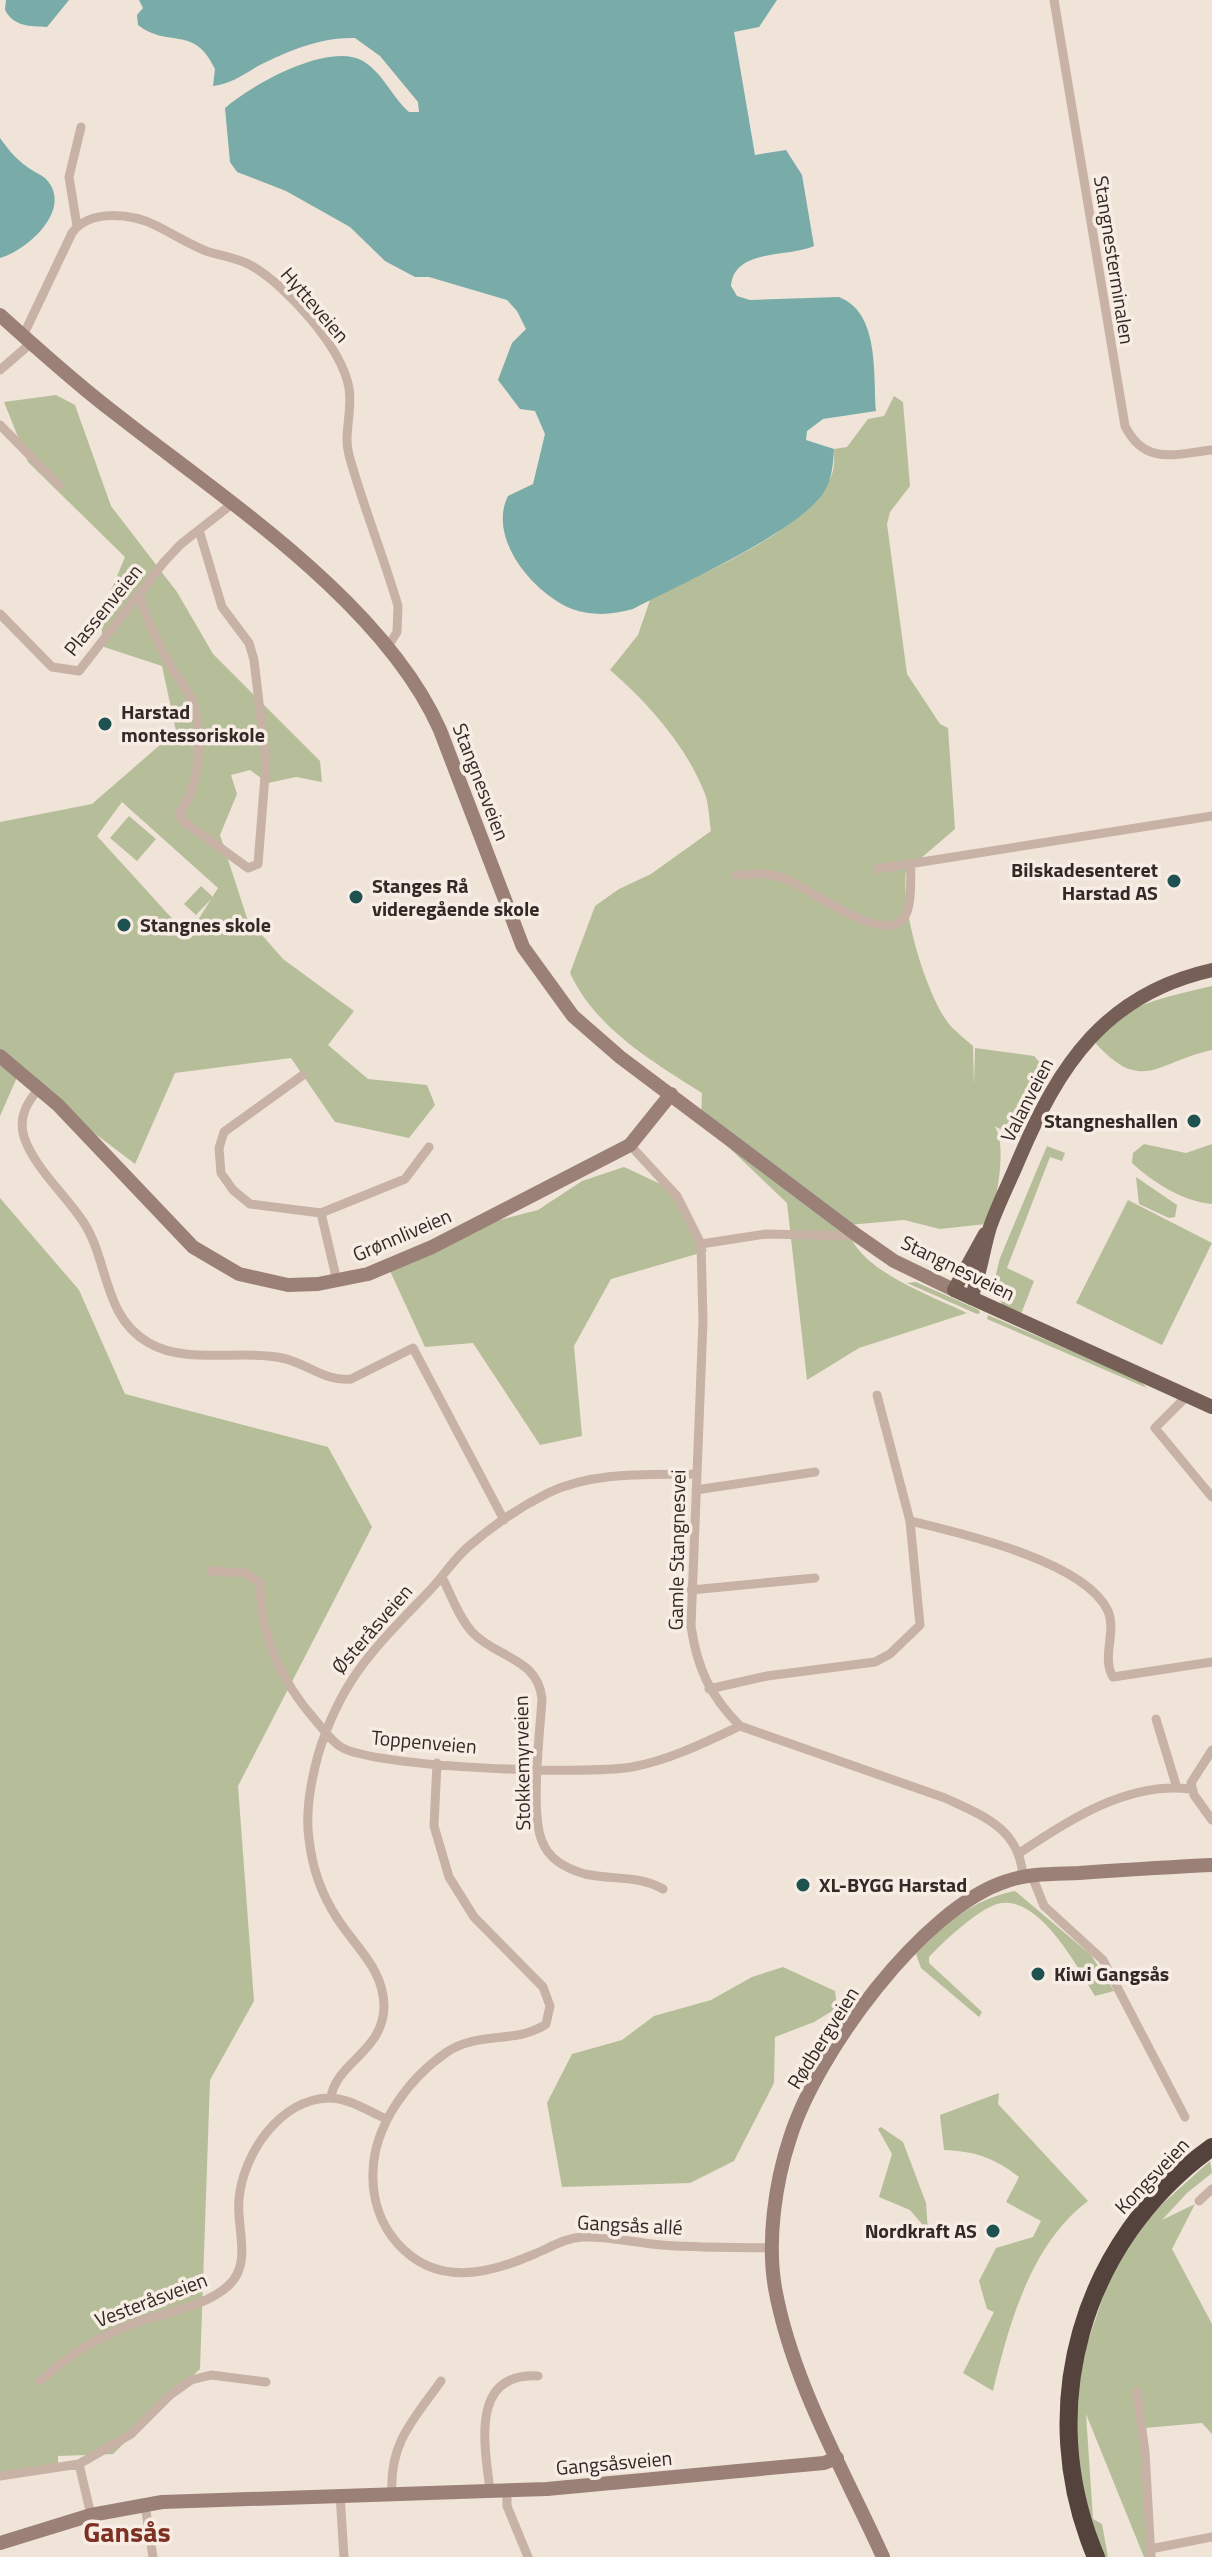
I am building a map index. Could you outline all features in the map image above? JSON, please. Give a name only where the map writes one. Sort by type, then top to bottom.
[{"type":"highway","name":"Kongsveien","points":[[1096,2557],[1077,2501],[1068,2450],[1070,2375],[1083,2318],[1094,2289],[1122,2239],[1160,2193],[1212,2147]]},
{"type":"main road","name":"Valanveien","points":[[971,1298],[990,1227],[1048,1095],[1086,1041],[1126,1006],[1151,992],[1212,970]]},
{"type":"main road","name":"Valanveien","points":[[954,1290],[971,1254],[990,1227]]},
{"type":"main road","name":"Stangnesveien","points":[[954,1290],[1212,1407]]},
{"type":"street","name":"Stangnesterminalen","points":[[1054,0],[1125,426],[1140,448],[1154,455],[1212,450]]},
{"type":"street","points":[[0,370],[27,340],[77,226],[69,171],[81,127]]},
{"type":"street","name":"Hytteveien","points":[[77,226],[94,218],[122,216],[150,222],[204,250],[251,264],[278,285],[331,348],[345,371],[350,391],[348,451],[398,606],[397,632],[389,645]]},
{"type":"street","name":"Stangnesveien","points":[[0,315],[232,504],[315,575],[389,645],[427,701],[503,901],[528,956],[573,1016],[620,1057],[858,1236],[894,1261],[954,1290]]},
{"type":"street","points":[[0,425],[59,485]]},
{"type":"street","name":"Plassenveien","points":[[1,617],[52,667],[79,671],[164,562],[232,504]]},
{"type":"street","points":[[140,596],[146,619],[192,701],[197,732],[196,774],[189,801],[179,813],[182,820],[248,868],[258,864],[266,763],[254,660],[249,643],[222,607],[199,530]]},
{"type":"street","points":[[877,869],[1212,816]]},
{"type":"street","points":[[736,875],[782,877],[879,927],[901,922],[907,912],[911,864]]},
{"type":"street","name":"Grønnliveien","points":[[0,1056],[39,1088],[178,1233],[206,1257],[239,1274],[271,1282],[303,1285],[337,1281],[408,1259],[630,1145],[671,1094]]},
{"type":"street","points":[[303,1075],[224,1132],[219,1148],[221,1173],[233,1190],[250,1204],[321,1213],[405,1179],[429,1147]]},
{"type":"street","points":[[39,1088],[22,1116],[24,1138],[84,1224],[107,1290],[118,1311],[148,1343],[172,1351],[281,1358],[339,1381],[351,1379],[413,1348],[504,1520]]},
{"type":"street","name":"Gamle Stangnesvei","points":[[630,1145],[677,1196],[701,1244],[703,1321],[691,1626],[696,1661],[717,1704],[740,1726],[945,1798],[997,1826],[1021,1852]]},
{"type":"street","points":[[321,1213],[337,1281]]},
{"type":"street","points":[[701,1244],[766,1234],[858,1236]]},
{"type":"street","points":[[709,1689],[767,1676],[875,1662],[890,1654],[920,1625],[910,1521],[877,1395]]},
{"type":"street","points":[[1187,1396],[1155,1428],[1212,1497]]},
{"type":"street","points":[[696,1490],[815,1472]]},
{"type":"street","points":[[442,1577],[466,1549],[504,1520],[549,1493],[597,1478],[697,1474]]},
{"type":"street","points":[[910,1521],[1021,1553],[1050,1564],[1080,1583],[1108,1612],[1112,1630],[1109,1662],[1113,1677],[1212,1662]]},
{"type":"street","name":"Toppenveien","points":[[211,1571],[246,1573],[260,1583],[260,1617],[276,1663],[291,1693],[334,1742],[352,1752],[393,1761],[594,1770],[635,1766],[740,1726]]},
{"type":"street","name":"Østeråsveien","points":[[331,2098],[336,2081],[369,2048],[382,2020],[384,2006],[380,1978],[326,1900],[310,1849],[310,1795],[333,1707],[354,1675],[442,1577]]},
{"type":"street","name":"Stokkemyrveien","points":[[442,1577],[473,1633],[523,1663],[538,1680],[542,1699],[539,1833],[543,1845],[557,1862],[588,1875],[646,1881],[663,1889]]},
{"type":"street","points":[[691,1590],[815,1578]]},
{"type":"street","points":[[1156,1719],[1177,1788]]},
{"type":"street","points":[[1212,1750],[1194,1774],[1191,1789],[1212,1820]]},
{"type":"street","name":"Gangsås allé","points":[[437,1763],[434,1826],[449,1877],[474,1917],[543,1987],[550,2006],[546,2024],[526,2033],[471,2041],[447,2052],[421,2076],[386,2119],[373,2161],[372,2181],[378,2212],[404,2251],[439,2271],[474,2273],[579,2237],[686,2246],[772,2248]]},
{"type":"street","points":[[1185,2117],[1103,1960],[1044,1906],[1028,1876],[1021,1852],[1113,1800],[1142,1791],[1191,1789]]},
{"type":"street","name":"Rødbergveien","points":[[883,2557],[837,2458],[785,2327],[775,2286],[772,2248],[790,2138],[814,2081],[850,2028],[934,1924],[965,1899],[1028,1876],[1212,1865]]},
{"type":"street","points":[[331,2098],[357,2105],[386,2119]]},
{"type":"street","name":"Vesteråsveien","points":[[40,2381],[75,2350],[138,2322],[207,2299],[232,2282],[242,2260],[240,2191],[254,2152],[286,2114],[311,2101],[331,2098]]},
{"type":"street","points":[[1199,2201],[1212,2189]]},
{"type":"street","points":[[0,2476],[79,2464],[131,2434],[170,2395],[191,2380],[211,2375],[266,2382]]},
{"type":"street","points":[[490,2491],[483,2433],[489,2404],[507,2381],[526,2375],[538,2376]]},
{"type":"street","points":[[392,2493],[392,2467],[398,2444],[441,2381]]},
{"type":"street","points":[[1137,2392],[1145,2452],[1150,2553],[1212,2537]]},
{"type":"street","name":"Gangsåsveien","points":[[0,2543],[91,2515],[145,2505],[340,2494],[507,2490],[679,2478],[824,2463],[837,2458]]},
{"type":"street","points":[[79,2464],[91,2515]]},
{"type":"street","points":[[507,2490],[507,2506],[528,2557]]},
{"type":"street","points":[[340,2494],[344,2557]]},
{"type":"street","points":[[145,2505],[153,2557]]},
{"type":"green space","points":[[56,395],[75,405],[111,506],[177,592],[213,654],[320,761],[322,782],[296,777],[268,783],[250,770],[231,775],[237,794],[220,835],[247,918],[283,959],[354,1011],[328,1045],[368,1079],[427,1085],[435,1105],[409,1138],[335,1122],[291,1058],[175,1073],[135,1164],[18,1075],[0,1116],[0,822],[92,804],[176,731],[162,666],[104,647],[100,617],[125,557],[28,462],[4,402]],"holes":[[[122,802],[218,888],[188,936],[97,836]]]},
{"type":"green space","points":[[894,396],[903,402],[910,486],[890,512],[887,524],[907,674],[940,724],[948,728],[955,829],[906,871],[905,887],[911,926],[922,968],[938,1006],[949,1024],[973,1046],[974,1085],[975,1048],[1034,1056],[1049,1073],[1019,1138],[994,1126],[1001,1159],[994,1204],[986,1224],[940,1229],[904,1220],[848,1225],[852,1240],[878,1268],[967,1313],[859,1348],[807,1380],[787,1203],[701,1121],[702,1093],[645,1056],[610,1027],[581,993],[570,973],[595,906],[619,889],[651,874],[711,831],[705,794],[677,742],[652,711],[610,670],[638,635],[650,600],[753,548],[802,514],[820,495],[832,474],[834,449],[847,447],[868,419],[884,416]]},
{"type":"green space","points":[[129,816],[156,839],[137,861],[110,838]]},
{"type":"green space","points":[[201,886],[213,897],[196,915],[184,904]]},
{"type":"green space","points":[[1212,986],[1212,1050],[1149,1071],[1137,1071],[1109,1056],[1091,1038],[1118,1017],[1147,1003]]},
{"type":"green space","points":[[1144,1144],[1186,1153],[1212,1144],[1212,1204],[1169,1190],[1132,1163],[1133,1153]]},
{"type":"green space","points":[[1047,1146],[1065,1153],[1062,1161],[1050,1157],[1007,1268],[1034,1281],[1021,1314],[1002,1305],[994,1282],[1000,1258]]},
{"type":"green space","points":[[624,1167],[667,1187],[707,1251],[611,1279],[574,1346],[582,1436],[540,1445],[473,1343],[425,1347],[390,1271],[496,1221],[538,1210],[582,1181]]},
{"type":"green space","points":[[1136,1177],[1177,1205],[1175,1217],[1169,1218],[1139,1204]]},
{"type":"green space","points":[[0,1198],[79,1290],[125,1394],[328,1447],[372,1527],[238,1786],[254,2001],[210,2080],[200,2369],[113,2454],[58,2456],[58,2464],[0,2472]]},
{"type":"green space","points":[[1128,1200],[1212,1243],[1162,1345],[1076,1303]]},
{"type":"green space","points":[[916,1282],[979,1310],[980,1313],[907,1283]]},
{"type":"green space","points":[[988,1315],[1139,1380],[1147,1388],[987,1319]]},
{"type":"green space","points":[[1015,1891],[1091,1955],[1114,1991],[1095,1996],[1067,1951],[1042,1920],[1012,1903],[989,1907],[970,1919],[929,1957],[929,1963],[982,2012],[979,2017],[921,1968],[916,1954],[949,1923],[986,1900]]},
{"type":"green space","points":[[783,1967],[835,1991],[837,2008],[814,2022],[775,2037],[774,2083],[734,2161],[690,2183],[562,2187],[547,2103],[572,2054],[622,2040],[654,2016],[711,2000],[752,1977]]},
{"type":"green space","points":[[999,2093],[998,2104],[1088,2201],[1051,2239],[1037,2262],[1015,2312],[993,2391],[963,2373],[994,2312],[987,2309],[979,2281],[996,2248],[1033,2237],[1041,2221],[1006,2202],[1019,2177],[1010,2170],[984,2157],[944,2150],[940,2115]]},
{"type":"green space","points":[[881,2127],[903,2142],[926,2203],[928,2231],[910,2210],[879,2197],[892,2154],[878,2129]]},
{"type":"green space","points":[[1210,2161],[1212,2173],[1187,2193],[1162,2220],[1195,2204],[1172,2249],[1212,2324],[1212,2434],[1202,2423],[1144,2428],[1149,2557],[1144,2557],[1086,2414],[1093,2519],[1102,2524],[1108,2557],[1098,2557],[1077,2480],[1077,2373],[1113,2268],[1152,2213]]},
{"type":"water","points":[[6,0],[69,0],[47,27],[13,20],[5,10]]},
{"type":"water","points":[[139,0],[777,0],[759,27],[734,32],[755,155],[786,150],[802,175],[814,246],[751,260],[741,265],[734,274],[731,286],[737,296],[750,300],[839,297],[852,305],[862,316],[872,346],[876,411],[823,419],[807,431],[806,440],[834,449],[828,484],[807,511],[761,542],[633,609],[595,614],[572,609],[557,601],[529,577],[509,546],[504,529],[503,512],[508,496],[533,484],[545,434],[535,411],[520,409],[498,380],[512,343],[526,329],[517,311],[507,300],[429,277],[415,277],[385,261],[350,227],[286,191],[237,172],[230,162],[225,108],[271,78],[311,61],[348,56],[363,61],[409,112],[419,112],[418,102],[380,56],[355,38],[305,46],[269,60],[231,81],[213,86],[215,69],[198,47],[190,42],[149,32],[138,25],[137,15],[143,8]]},
{"type":"water","points":[[0,138],[19,160],[48,181],[54,196],[54,207],[42,230],[21,248],[0,258]]},
{"type":"place","name":"Harstad montessoriskole","points":[[105,724]]},
{"type":"place","name":"Bilskadesenteret Harstad AS","points":[[1174,881]]},
{"type":"place","name":"Stanges Rå videregående skole","points":[[356,897]]},
{"type":"place","name":"Stangnes skole","points":[[124,925]]},
{"type":"place","name":"Stangneshallen","points":[[1194,1121]]},
{"type":"place","name":"XL-BYGG Harstad","points":[[803,1885]]},
{"type":"place","name":"Kiwi Gangsås","points":[[1038,1974]]},
{"type":"place","name":"Nordkraft AS","points":[[993,2231]]},
{"type":"district","name":"Gansås","points":[[127,2532]]}]
